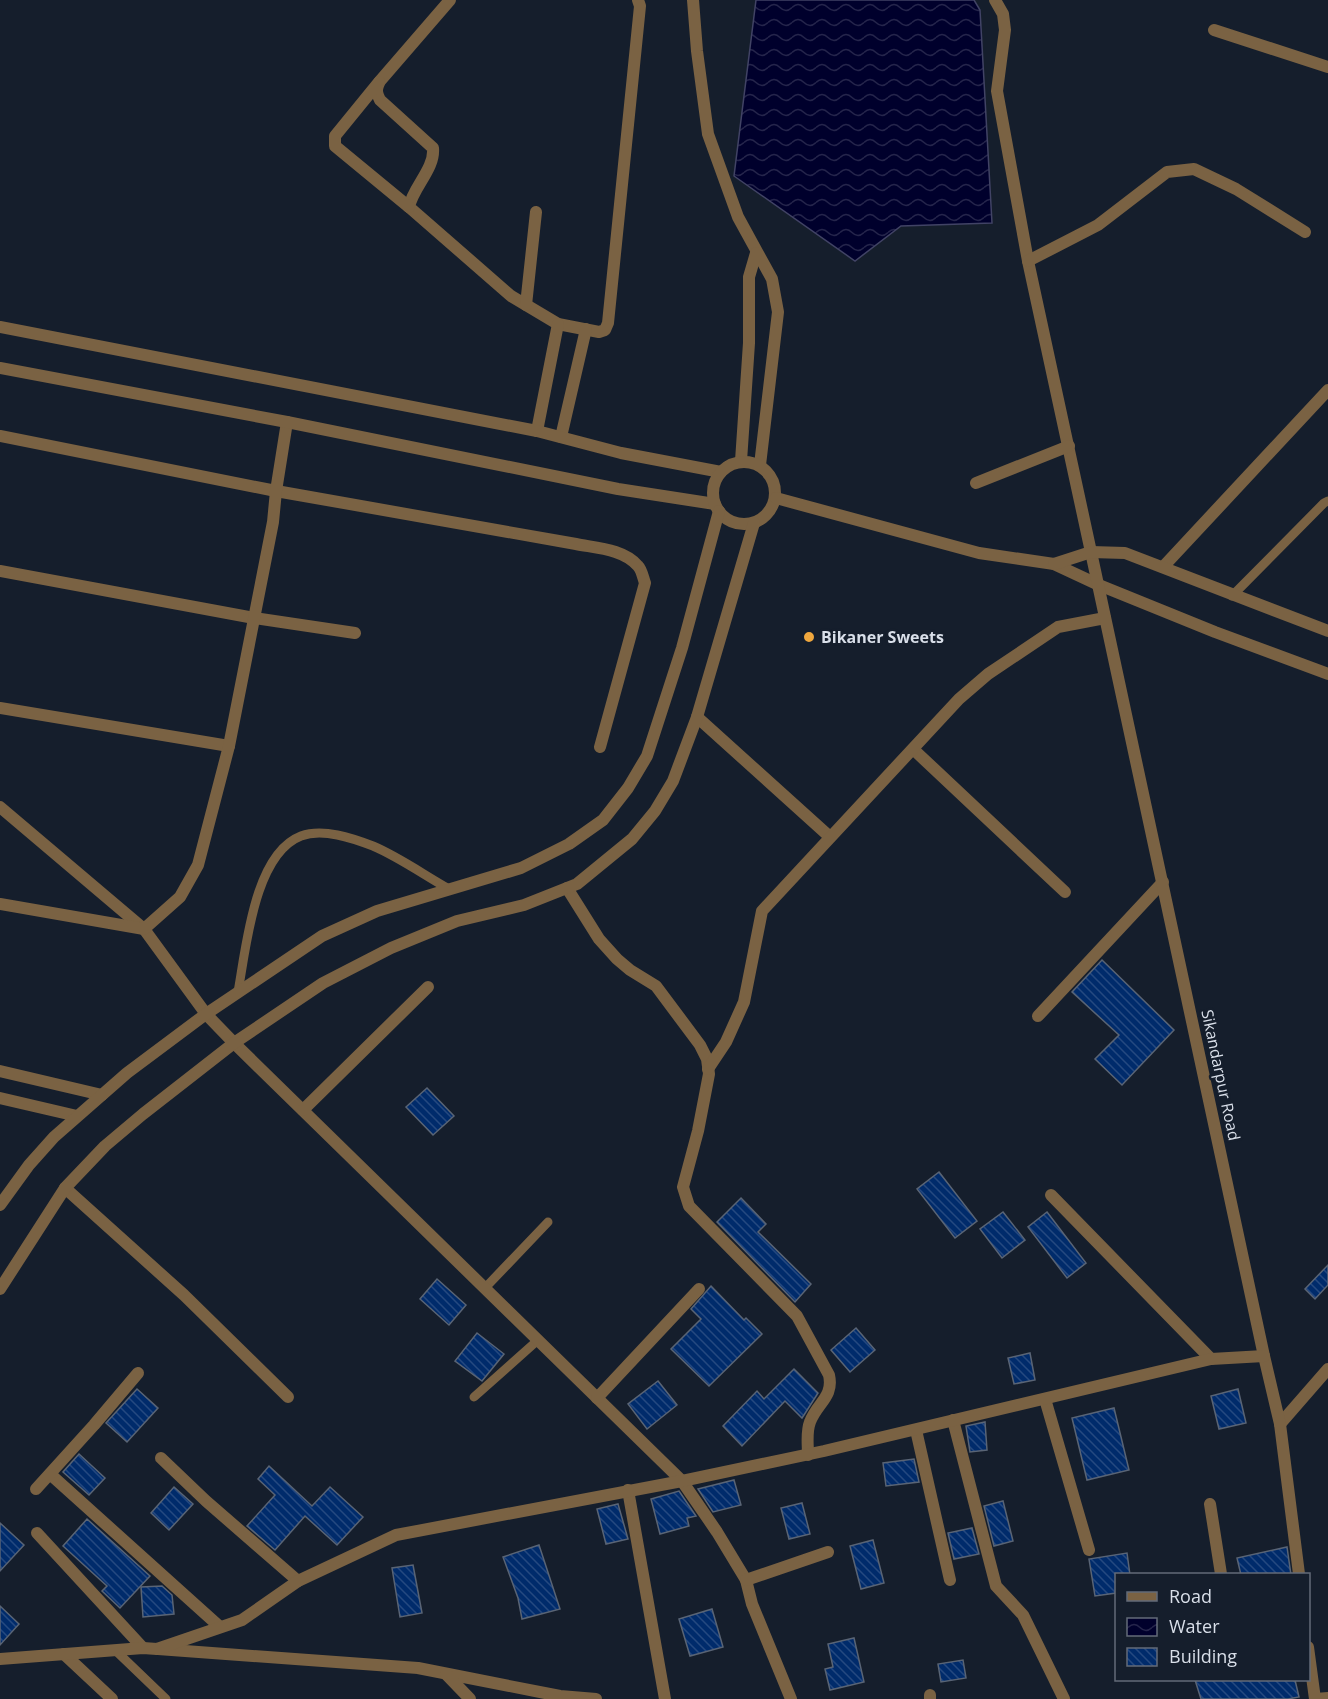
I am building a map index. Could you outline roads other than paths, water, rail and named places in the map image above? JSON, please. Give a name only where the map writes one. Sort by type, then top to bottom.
[{"type":"street","points":[[450,0],[335,136],[335,146],[511,296],[558,324],[603,332],[608,323],[639,18],[638,0]]},
{"type":"street","points":[[693,0],[696,51],[708,134],[738,217],[772,279],[778,312],[760,465]]},
{"type":"street","name":"Sikandarpur Road","points":[[995,0],[1003,14],[1005,30],[997,91],[1029,261],[1280,1424],[1299,1573]]},
{"type":"street","points":[[1214,30],[1328,67]]},
{"type":"street","points":[[380,81],[376,93],[380,100],[433,148],[433,156],[420,185],[411,198],[409,207]]},
{"type":"street","points":[[1029,261],[1098,225],[1167,172],[1176,171],[1194,170],[1236,189],[1305,232]]},
{"type":"street","points":[[526,305],[536,212]]},
{"type":"street","points":[[741,460],[749,344],[748,277],[756,253]]},
{"type":"street","points":[[537,430],[558,324]]},
{"type":"street","points":[[0,327],[537,430],[621,453],[721,472]]},
{"type":"street","points":[[561,437],[586,329]]},
{"type":"street","points":[[0,368],[287,422],[717,508],[731,521],[739,524],[754,523],[767,514],[776,498],[773,480],[760,465],[741,460],[733,462],[721,472],[713,487],[717,508],[682,648],[647,756],[628,788],[603,820],[568,844],[521,868],[377,911],[322,936],[206,1014],[127,1073],[48,1144],[0,1205]]},
{"type":"street","points":[[1164,567],[1328,390]]},
{"type":"street","points":[[144,929],[180,897],[198,864],[229,746],[273,522],[287,422]]},
{"type":"street","points":[[0,436],[276,491],[576,544],[628,557],[639,567],[645,583],[600,747]]},
{"type":"street","points":[[975,483],[1069,446]]},
{"type":"street","points":[[776,498],[980,553],[1054,564],[1099,585],[1328,674]]},
{"type":"street","points":[[0,1289],[65,1188],[105,1146],[234,1043],[323,983],[391,948],[457,921],[524,905],[577,884],[632,839],[655,811],[673,781],[697,717],[754,523]]},
{"type":"street","points":[[1054,564],[1091,552],[1125,552],[1232,596],[1328,631]]},
{"type":"street","points":[[0,571],[254,618],[354,633]]},
{"type":"street","points":[[708,1069],[726,1042],[744,1002],[762,911],[959,699],[996,668],[1058,627],[1105,618]]},
{"type":"street","points":[[0,708],[229,746]]},
{"type":"street","points":[[697,717],[830,837]]},
{"type":"street","points":[[913,749],[1065,892]]},
{"type":"street","points":[[0,807],[144,929],[206,1014],[234,1043],[682,1481],[746,1580],[752,1604],[791,1699]]},
{"type":"street","points":[[1038,1016],[1163,882]]},
{"type":"street","points":[[567,888],[599,939],[630,970],[656,986],[700,1045],[707,1059],[708,1069],[698,1131],[683,1187],[689,1206],[797,1316],[829,1375],[831,1384],[829,1393],[811,1418],[808,1428],[808,1455]]},
{"type":"street","points":[[0,904],[144,929]]},
{"type":"street","points":[[303,1110],[428,987]]},
{"type":"street","points":[[0,1071],[102,1095]]},
{"type":"street","points":[[0,1098],[77,1116]]},
{"type":"street","points":[[65,1188],[184,1295],[288,1397]]},
{"type":"street","points":[[1051,1195],[1211,1359]]},
{"type":"street","points":[[597,1398],[699,1289]]},
{"type":"street","points":[[157,1649],[242,1620],[298,1581],[396,1535],[808,1455],[1211,1359],[1264,1356]]},
{"type":"street","points":[[1280,1424],[1328,1369]]},
{"type":"street","points":[[36,1489],[138,1373]]},
{"type":"street","points":[[1045,1399],[1089,1550]]},
{"type":"street","points":[[953,1420],[996,1586],[1023,1615],[1064,1699]]},
{"type":"street","points":[[915,1430],[950,1580]]},
{"type":"street","points":[[161,1458],[206,1501],[298,1581]]},
{"type":"street","points":[[50,1474],[220,1627]]},
{"type":"street","points":[[628,1490],[665,1699]]},
{"type":"street","points":[[1210,1504],[1221,1573]]},
{"type":"street","points":[[37,1533],[143,1648]]},
{"type":"street","points":[[746,1580],[828,1552]]},
{"type":"street","points":[[0,1659],[143,1648],[418,1668],[560,1696],[596,1699]]},
{"type":"street","points":[[64,1654],[112,1699]]},
{"type":"street","points":[[1310,1660],[1316,1699],[1328,1698]]},
{"type":"street","points":[[446,1674],[470,1699]]},
{"type":"lane","points":[[1232,596],[1324,502],[1328,501]]},
{"type":"lane","points":[[238,992],[254,909],[263,881],[272,862],[285,847],[301,836],[320,833],[343,836],[374,847],[449,889]]},
{"type":"lane","points":[[486,1288],[548,1222]]},
{"type":"lane","points":[[474,1397],[538,1340]]},
{"type":"lane","points":[[114,1650],[166,1699]]},
{"type":"water","points":[[756,0],[974,0],[980,10],[992,223],[901,226],[855,261],[734,176]]},
{"type":"place","name":"Bikaner Sweets","points":[[809,637]]}]
